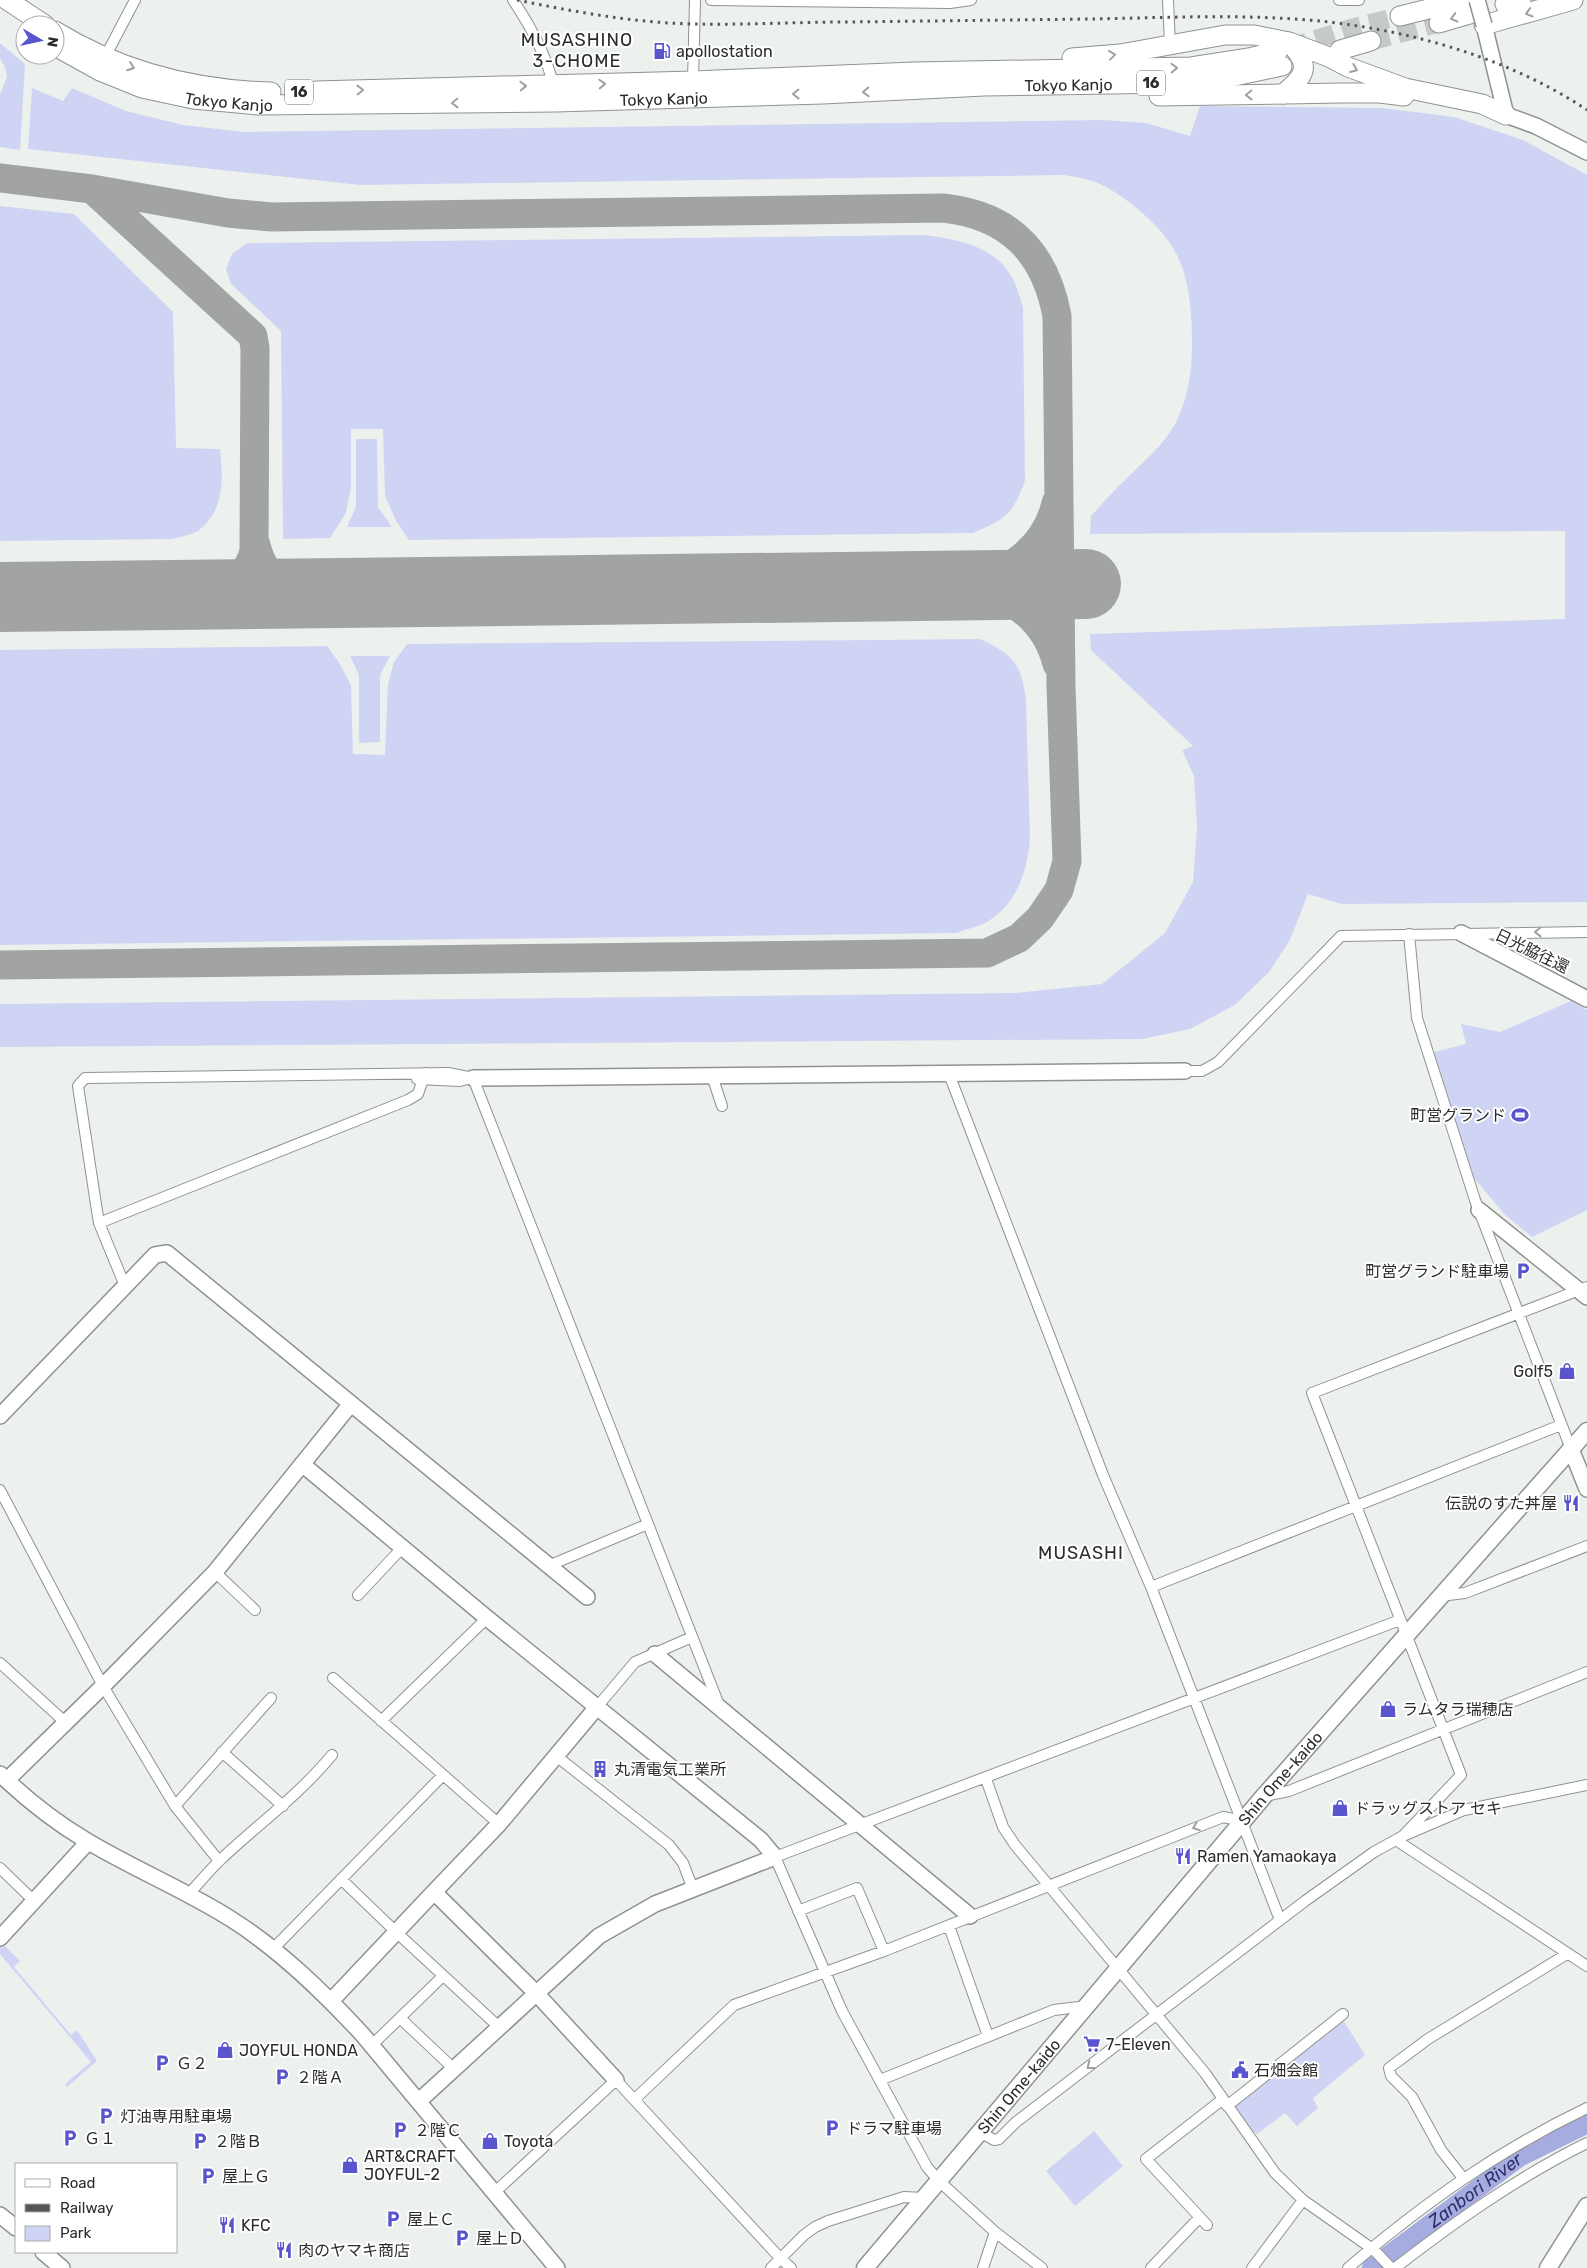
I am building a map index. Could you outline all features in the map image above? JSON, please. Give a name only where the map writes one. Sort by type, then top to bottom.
[{"type":"highway","points":[[7,0],[30,15]]},
{"type":"highway","points":[[1400,16],[1573,0]]},
{"type":"highway","points":[[0,10],[15,20]]},
{"type":"highway","points":[[1439,23],[1474,10]]},
{"type":"highway","points":[[784,77],[912,62],[1091,58],[1225,35],[1254,35],[1283,53],[1405,88],[1482,104],[1506,115]]},
{"type":"highway","name":"Tokyo Kanjo","points":[[65,38],[102,64]]},
{"type":"highway","points":[[1340,50],[1371,41]]},
{"type":"highway","name":"Tokyo Kanjo","points":[[65,50],[102,64],[161,93],[228,103],[258,105],[554,94],[908,90],[984,86],[1177,83],[1211,81],[1283,53]]},
{"type":"highway","points":[[1283,53],[1300,54],[1304,67],[1296,84],[1283,94]]},
{"type":"highway","name":"Tokyo Kanjo","points":[[554,94],[693,81],[784,77],[914,72],[1191,67],[1283,53]]},
{"type":"highway","points":[[908,90],[988,98],[1380,94],[1452,104],[1506,115]]},
{"type":"main road","name":"Shin Ome-kaido","points":[[865,2268],[1264,1796],[1403,1627],[1439,1596],[1587,1431]]},
{"type":"main road","points":[[1548,2268],[1587,2206]]},
{"type":"street","points":[[102,64],[135,0]]},
{"type":"street","points":[[513,0],[526,19],[550,68],[554,94]]},
{"type":"street","points":[[693,81],[695,0]]},
{"type":"street","points":[[711,0],[950,2],[971,0]]},
{"type":"street","points":[[1168,0],[1170,44]]},
{"type":"street","points":[[1339,0],[1359,0]]},
{"type":"street","points":[[1474,10],[1506,115],[1536,126],[1587,152]]},
{"type":"street","points":[[125,1286],[100,1224],[78,1086],[85,1078],[362,1073],[424,1076],[461,1074],[473,1078],[1202,1071],[1218,1062],[1341,936],[1587,932]]},
{"type":"street","points":[[1409,934],[1417,1018],[1479,1210],[1517,1314],[1587,1489]]},
{"type":"street","name":"日光脇往還","points":[[1461,934],[1587,999]]},
{"type":"street","points":[[949,1074],[1103,1475],[1151,1587],[1280,1920]]},
{"type":"street","points":[[100,1224],[408,1100],[418,1094],[424,1076]]},
{"type":"street","points":[[712,1076],[722,1106]]},
{"type":"street","points":[[473,1078],[721,1710]]},
{"type":"street","points":[[1479,1210],[1584,1291]]},
{"type":"street","points":[[0,1416],[155,1255],[167,1253],[587,1598]]},
{"type":"street","points":[[1400,1838],[1461,1775],[1312,1393],[1517,1314],[1584,1291]]},
{"type":"street","points":[[350,1405],[215,1572],[103,1686],[3,1777],[40,1809],[88,1842],[232,1920],[272,1950],[331,2001],[372,2045],[557,2268]]},
{"type":"street","points":[[1151,1587],[1561,1424]]},
{"type":"street","points":[[302,1464],[487,1618],[761,1840],[775,1858],[842,2011],[927,2167],[939,2182],[995,2232],[1042,2268]]},
{"type":"street","points":[[2,1498],[103,1686],[175,1806],[219,1862]]},
{"type":"street","points":[[548,1566],[648,1524]]},
{"type":"street","points":[[1439,1596],[1466,1593],[1587,1546]]},
{"type":"street","points":[[358,1595],[402,1548]]},
{"type":"street","points":[[215,1572],[255,1610]]},
{"type":"street","points":[[381,1721],[487,1618]]},
{"type":"street","points":[[419,2101],[599,1936],[648,1907],[860,1824],[986,1779],[1193,1698],[1403,1627]]},
{"type":"street","points":[[331,2001],[395,1931],[499,1824],[635,1662],[692,1637]]},
{"type":"street","points":[[655,1654],[970,1916]]},
{"type":"street","points":[[0,1663],[65,1722]]},
{"type":"street","points":[[1264,1796],[1294,1789],[1587,1672]]},
{"type":"street","points":[[333,1678],[499,1824]]},
{"type":"street","points":[[175,1806],[271,1698]]},
{"type":"street","points":[[222,1752],[283,1806]]},
{"type":"street","points":[[188,1895],[219,1862],[283,1806],[317,1773],[332,1755]]},
{"type":"street","points":[[555,1755],[669,1845],[683,1862],[693,1889]]},
{"type":"street","points":[[272,1950],[443,1774]]},
{"type":"street","points":[[986,1779],[1003,1826],[1015,1845],[1047,1886],[1205,2073],[1275,2173],[1303,2200],[1372,2249],[1391,2268]]},
{"type":"street","points":[[980,2132],[994,2140],[999,2139],[1016,2122],[1280,1920],[1374,1852],[1400,1838],[1464,1810],[1587,1785]]},
{"type":"street","points":[[635,2098],[734,2005],[884,1952],[970,1916],[1223,1817],[1243,1821]]},
{"type":"street","points":[[1400,1838],[1587,1966]]},
{"type":"street","points":[[0,1938],[88,1842]]},
{"type":"street","points":[[0,1868],[34,1900]]},
{"type":"street","points":[[341,1878],[395,1931],[499,2027]]},
{"type":"street","points":[[798,1911],[857,1888],[884,1952]]},
{"type":"street","points":[[434,1892],[536,1993],[791,2268]]},
{"type":"street","points":[[949,1926],[988,2036]]},
{"type":"street","points":[[1463,2178],[1441,2150],[1412,2096],[1391,2076],[1389,2068],[1428,2039],[1567,1954]]},
{"type":"street","points":[[372,2045],[443,1976]]},
{"type":"street","points":[[880,2080],[1054,2010],[1086,2006]]},
{"type":"street","points":[[1207,2226],[1146,2159],[1342,2014]]},
{"type":"street","points":[[400,2018],[454,2069]]},
{"type":"street","points":[[495,2192],[616,2080]]},
{"type":"street","points":[[1348,2268],[1423,2206],[1463,2178],[1524,2141],[1587,2108]]},
{"type":"street","points":[[1395,2268],[1500,2192],[1587,2143]]},
{"type":"street","points":[[771,2268],[810,2231],[828,2221],[904,2197],[924,2198]]},
{"type":"street","points":[[1252,2268],[1303,2200]]},
{"type":"street","points":[[0,2215],[15,2227]]},
{"type":"street","points":[[1151,2268],[1199,2218]]},
{"type":"street","points":[[983,2268],[995,2232]]},
{"type":"green space","points":[[0,43],[15,56],[15,65],[25,65],[20,150],[0,147],[0,94],[7,77],[5,67],[0,59]]},
{"type":"green space","points":[[32,88],[63,101],[72,88],[126,111],[183,125],[244,132],[1104,120],[1146,123],[1190,136],[1200,106],[1383,108],[1454,117],[1523,140],[1587,175],[1587,902],[1342,904],[1308,894],[1290,940],[1269,972],[1235,1005],[1190,1029],[1142,1039],[0,1047],[0,1004],[1015,993],[1102,984],[1165,933],[1193,882],[1197,828],[1194,776],[1182,750],[1193,746],[1091,650],[1090,634],[1565,619],[1565,531],[1090,534],[1091,516],[1159,446],[1175,424],[1183,405],[1188,385],[1192,344],[1191,310],[1185,276],[1177,255],[1163,234],[1144,214],[1122,197],[1096,182],[1064,175],[360,185],[28,149]]},
{"type":"green space","points":[[0,206],[74,214],[173,312],[176,448],[220,449],[222,472],[218,504],[207,523],[198,531],[172,539],[0,541]]},
{"type":"green space","points":[[924,235],[963,242],[998,260],[1007,269],[1014,281],[1023,307],[1025,481],[1012,509],[993,524],[973,533],[409,540],[396,521],[385,496],[383,429],[351,429],[351,487],[346,513],[330,538],[283,539],[281,331],[231,284],[226,269],[232,254],[247,243]]},
{"type":"green space","points":[[356,439],[377,439],[378,507],[392,527],[347,527],[356,507]]},
{"type":"green space","points":[[980,639],[1008,655],[1022,678],[1026,701],[1029,852],[1019,886],[1006,906],[987,922],[957,933],[0,945],[0,650],[327,646],[340,664],[351,685],[353,754],[385,755],[388,684],[394,662],[407,644]]},
{"type":"green space","points":[[350,656],[390,656],[380,675],[380,742],[359,743],[359,675]]},
{"type":"green space","name":"町営グランド","points":[[1571,1001],[1587,1010],[1587,1210],[1532,1237],[1505,1215],[1474,1178],[1434,1052],[1466,1044],[1461,1024],[1500,1032]]},
{"type":"green space","points":[[3,1944],[20,1961],[14,1967],[71,2035],[77,2030],[97,2061],[67,2087],[65,2084],[91,2062],[0,1954],[0,1946]]},
{"type":"green space","points":[[1342,2018],[1365,2055],[1313,2098],[1318,2108],[1297,2126],[1285,2113],[1257,2134],[1243,2124],[1231,2106]]},
{"type":"green space","points":[[1094,2131],[1123,2166],[1075,2206],[1046,2171]]},
{"type":"waterway","name":"Zanbori River","points":[[1371,2268],[1520,2157],[1587,2124]]},
{"type":"taxiway","points":[[0,178],[92,189],[228,213],[271,217],[943,208],[966,212],[1005,228],[1033,256],[1043,273],[1057,316],[1061,686],[1067,861],[1059,890],[1040,918],[1019,938],[987,953],[0,965]]},
{"type":"taxiway","points":[[92,189],[253,336],[255,348],[254,551],[248,567],[243,573],[232,583],[211,595]]},
{"type":"taxiway","points":[[961,584],[993,575],[1021,558],[1043,534],[1051,519],[1056,503]]},
{"type":"taxiway","points":[[255,542],[264,567],[269,574],[281,585],[297,593]]},
{"type":"taxiway","points":[[954,585],[989,593],[1005,599],[1019,608],[1032,618],[1042,631],[1051,646],[1057,664]]},
{"type":"runway","points":[[0,597],[1086,584]]},
{"type":"tunnel","points":[[1470,14],[1505,4]]},
{"type":"tunnel","points":[[1289,48],[1349,29],[1400,16]]},
{"type":"tunnel","points":[[1371,41],[1439,23]]},
{"type":"railway","points":[[517,0],[583,13],[628,19],[695,24],[1206,17],[1253,17],[1316,21],[1397,33],[1438,43],[1478,56],[1516,71],[1553,89],[1587,110]]},
{"type":"place","name":"apollostation","points":[[662,51]]},
{"type":"place","name":"町営グランド","points":[[1520,1115]]},
{"type":"place","name":"町営グランド駐車場","points":[[1523,1271]]},
{"type":"place","name":"Golf5","points":[[1567,1371]]},
{"type":"place","name":"伝説のすた丼屋","points":[[1571,1503]]},
{"type":"place","name":"ラムタラ瑞穂店","points":[[1388,1709]]},
{"type":"place","name":"丸清電気工業所","points":[[600,1769]]},
{"type":"place","name":"ドラッグストア セキ","points":[[1340,1808]]},
{"type":"place","name":"Ramen Yamaokaya","points":[[1183,1856]]},
{"type":"place","name":"7-Eleven","points":[[1092,2044]]},
{"type":"place","name":"JOYFUL HONDA","points":[[225,2050]]},
{"type":"place","name":"Ｇ２","points":[[162,2063]]},
{"type":"place","name":"石畑会館","points":[[1240,2070]]},
{"type":"place","name":"２階Ａ","points":[[282,2077]]},
{"type":"place","name":"灯油専用駐車場","points":[[106,2116]]},
{"type":"place","name":"ドラマ駐車場","points":[[832,2128]]},
{"type":"place","name":"２階Ｃ","points":[[400,2130]]},
{"type":"place","name":"Ｇ１","points":[[70,2138]]},
{"type":"place","name":"２階Ｂ","points":[[200,2141]]},
{"type":"place","name":"Toyota","points":[[490,2141]]},
{"type":"place","name":"ART&CRAFT JOYFUL-2","points":[[350,2165]]},
{"type":"place","name":"屋上Ｇ","points":[[208,2176]]},
{"type":"place","name":"屋上Ｃ","points":[[393,2219]]},
{"type":"place","name":"KFC","points":[[227,2225]]},
{"type":"place","name":"屋上Ｄ","points":[[462,2238]]},
{"type":"place","name":"肉のヤマキ商店","points":[[284,2250]]},
{"type":"district","name":"MUSASHINO 3-CHOME","points":[[577,50]]},
{"type":"district","name":"MUSASHI","points":[[1081,1553]]}]
